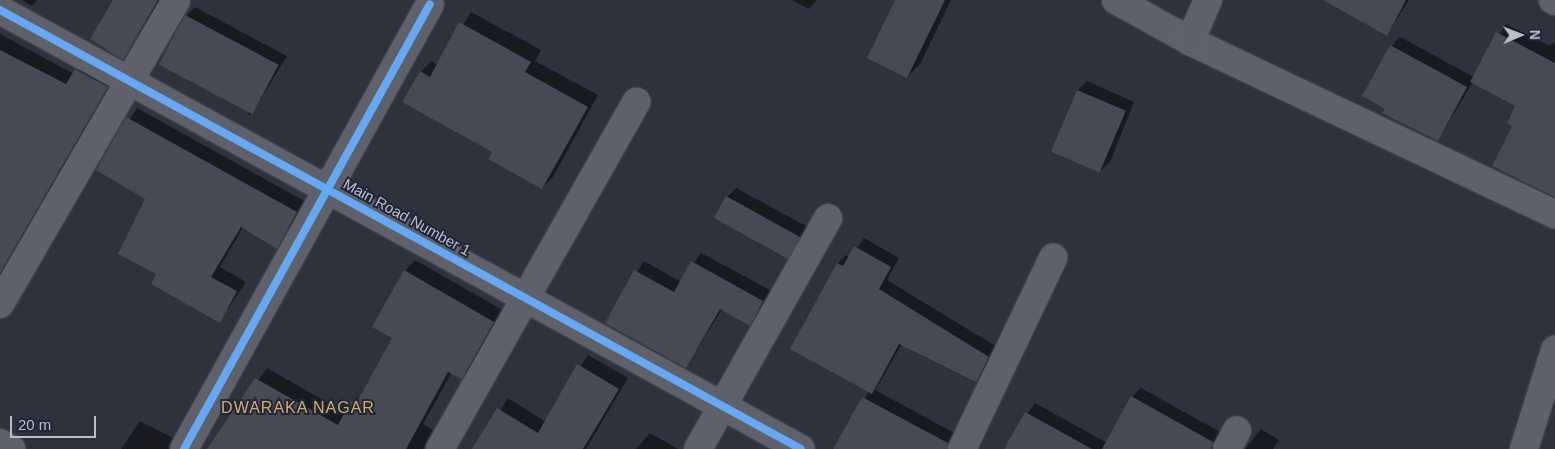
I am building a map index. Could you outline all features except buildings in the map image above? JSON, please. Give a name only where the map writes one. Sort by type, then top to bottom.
[{"type":"street","points":[[0,304],[131,82],[176,0]]},
{"type":"street","points":[[1116,0],[1190,41],[1555,214]]},
{"type":"street","points":[[1190,41],[1208,0]]},
{"type":"street","points":[[184,449],[330,190],[430,4]]},
{"type":"street","name":"Main Road Number 1","points":[[0,10],[801,449]]},
{"type":"street","points":[[440,449],[636,102]]},
{"type":"street","points":[[698,449],[721,405],[828,218]]},
{"type":"street","points":[[962,449],[1053,258]]},
{"type":"street","points":[[1524,449],[1555,350]]},
{"type":"street","points":[[0,443],[11,449]]},
{"type":"cycle path","points":[[184,449],[430,4]]},
{"type":"cycle path","points":[[0,10],[801,449]]},
{"type":"district","name":"DWARAKA NAGAR","points":[[298,408]]}]
